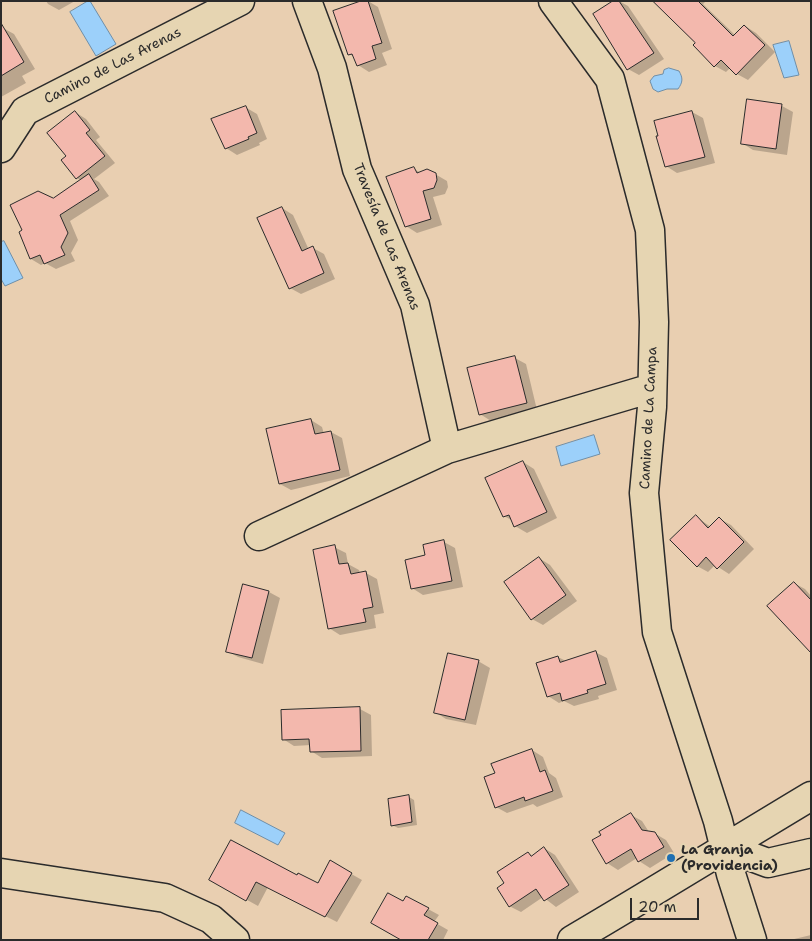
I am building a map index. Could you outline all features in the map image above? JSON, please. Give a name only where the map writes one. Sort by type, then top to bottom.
[{"type":"street","name":"Camino de Las Arenas","points":[[1,148],[25,111],[240,1]]},
{"type":"street","name":"Travesía de Las Arenas","points":[[307,1],[332,68],[357,169],[415,304],[447,449]]},
{"type":"street","name":"Camino de La Campa","points":[[553,1],[610,79],[650,230],[654,322],[652,407],[644,493],[657,632],[718,821],[730,874],[752,940]]},
{"type":"street","points":[[259,536],[447,449],[652,388]]},
{"type":"street","points":[[572,940],[680,877],[725,847],[811,796]]},
{"type":"street","points":[[725,847],[768,863],[811,854]]},
{"type":"street","points":[[1,874],[165,898],[211,919],[235,940]]},
{"type":"water","points":[[90,1],[116,44],[96,56],[70,12]]},
{"type":"water","points":[[789,41],[799,75],[784,78],[773,45]]},
{"type":"water","points":[[669,68],[680,73],[682,82],[678,89],[667,89],[658,92],[653,89],[650,81],[654,76],[663,74],[664,70]]},
{"type":"water","points":[[4,241],[23,278],[5,286],[1,279],[1,242]]},
{"type":"water","points":[[594,435],[600,454],[561,466],[556,447]]},
{"type":"water","points":[[241,810],[285,833],[278,845],[235,823]]},
{"type":"building","points":[[361,1],[368,1],[382,43],[372,46],[376,59],[357,66],[352,54],[348,55],[333,11]]},
{"type":"building","points":[[613,1],[619,1],[654,53],[627,70],[593,14]]},
{"type":"building","points":[[653,1],[698,1],[733,36],[744,25],[765,45],[736,75],[721,60],[714,67],[693,45],[695,43]]},
{"type":"building","points":[[1,23],[24,62],[1,76]]},
{"type":"building","points":[[747,99],[782,104],[776,149],[741,144]]},
{"type":"building","points":[[246,106],[257,133],[248,137],[249,139],[225,149],[211,119]]},
{"type":"building","points":[[75,111],[90,130],[86,133],[105,156],[76,179],[61,160],[66,156],[47,133]]},
{"type":"building","points":[[692,111],[705,157],[665,167],[656,136],[658,136],[654,121]]},
{"type":"building","points":[[414,167],[417,173],[427,169],[436,173],[437,180],[434,188],[423,191],[431,219],[405,227],[386,177]]},
{"type":"building","points":[[89,174],[99,190],[60,215],[68,233],[61,247],[65,255],[44,264],[40,255],[30,259],[19,232],[22,230],[10,205],[38,191],[53,198]]},
{"type":"building","points":[[282,207],[302,251],[313,246],[324,273],[289,289],[257,218]]},
{"type":"building","points":[[515,356],[527,403],[479,415],[467,368]]},
{"type":"building","points":[[311,419],[315,434],[331,431],[340,470],[279,484],[266,429]]},
{"type":"building","points":[[523,461],[547,512],[514,527],[509,515],[503,517],[485,478]]},
{"type":"building","points":[[696,515],[708,528],[719,517],[744,542],[717,569],[706,557],[697,567],[670,540]]},
{"type":"building","points":[[444,540],[452,581],[411,589],[405,560],[425,555],[423,545]]},
{"type":"building","points":[[335,545],[339,564],[348,563],[351,574],[366,571],[373,607],[363,609],[366,622],[328,629],[313,550]]},
{"type":"building","points":[[539,557],[566,595],[531,620],[504,582]]},
{"type":"building","points":[[794,582],[811,600],[811,653],[767,606]]},
{"type":"building","points":[[243,584],[269,591],[252,658],[226,652]]},
{"type":"building","points":[[596,651],[606,684],[587,690],[588,693],[562,701],[560,693],[547,697],[536,663],[558,656],[560,662]]},
{"type":"building","points":[[448,653],[479,660],[465,720],[434,713]]},
{"type":"building","points":[[360,707],[361,751],[310,752],[309,739],[282,740],[281,710]]},
{"type":"building","points":[[532,749],[540,772],[545,770],[553,791],[525,801],[524,797],[495,808],[484,777],[495,773],[491,764]]},
{"type":"building","points":[[409,795],[412,822],[391,826],[388,799]]},
{"type":"building","points":[[631,813],[642,830],[655,832],[664,847],[638,862],[631,849],[606,864],[592,840],[601,835],[599,832]]},
{"type":"building","points":[[231,840],[297,875],[298,873],[318,883],[330,860],[352,873],[325,917],[256,882],[246,901],[209,880]]},
{"type":"building","points":[[544,847],[569,885],[544,901],[536,889],[509,907],[497,888],[504,883],[497,872],[528,852],[531,856]]},
{"type":"building","points":[[388,893],[403,901],[406,896],[429,908],[424,915],[438,923],[428,940],[401,940],[371,923]]},
{"type":"place","name":"La Granja (Providencia)","points":[[671,858]]}]
